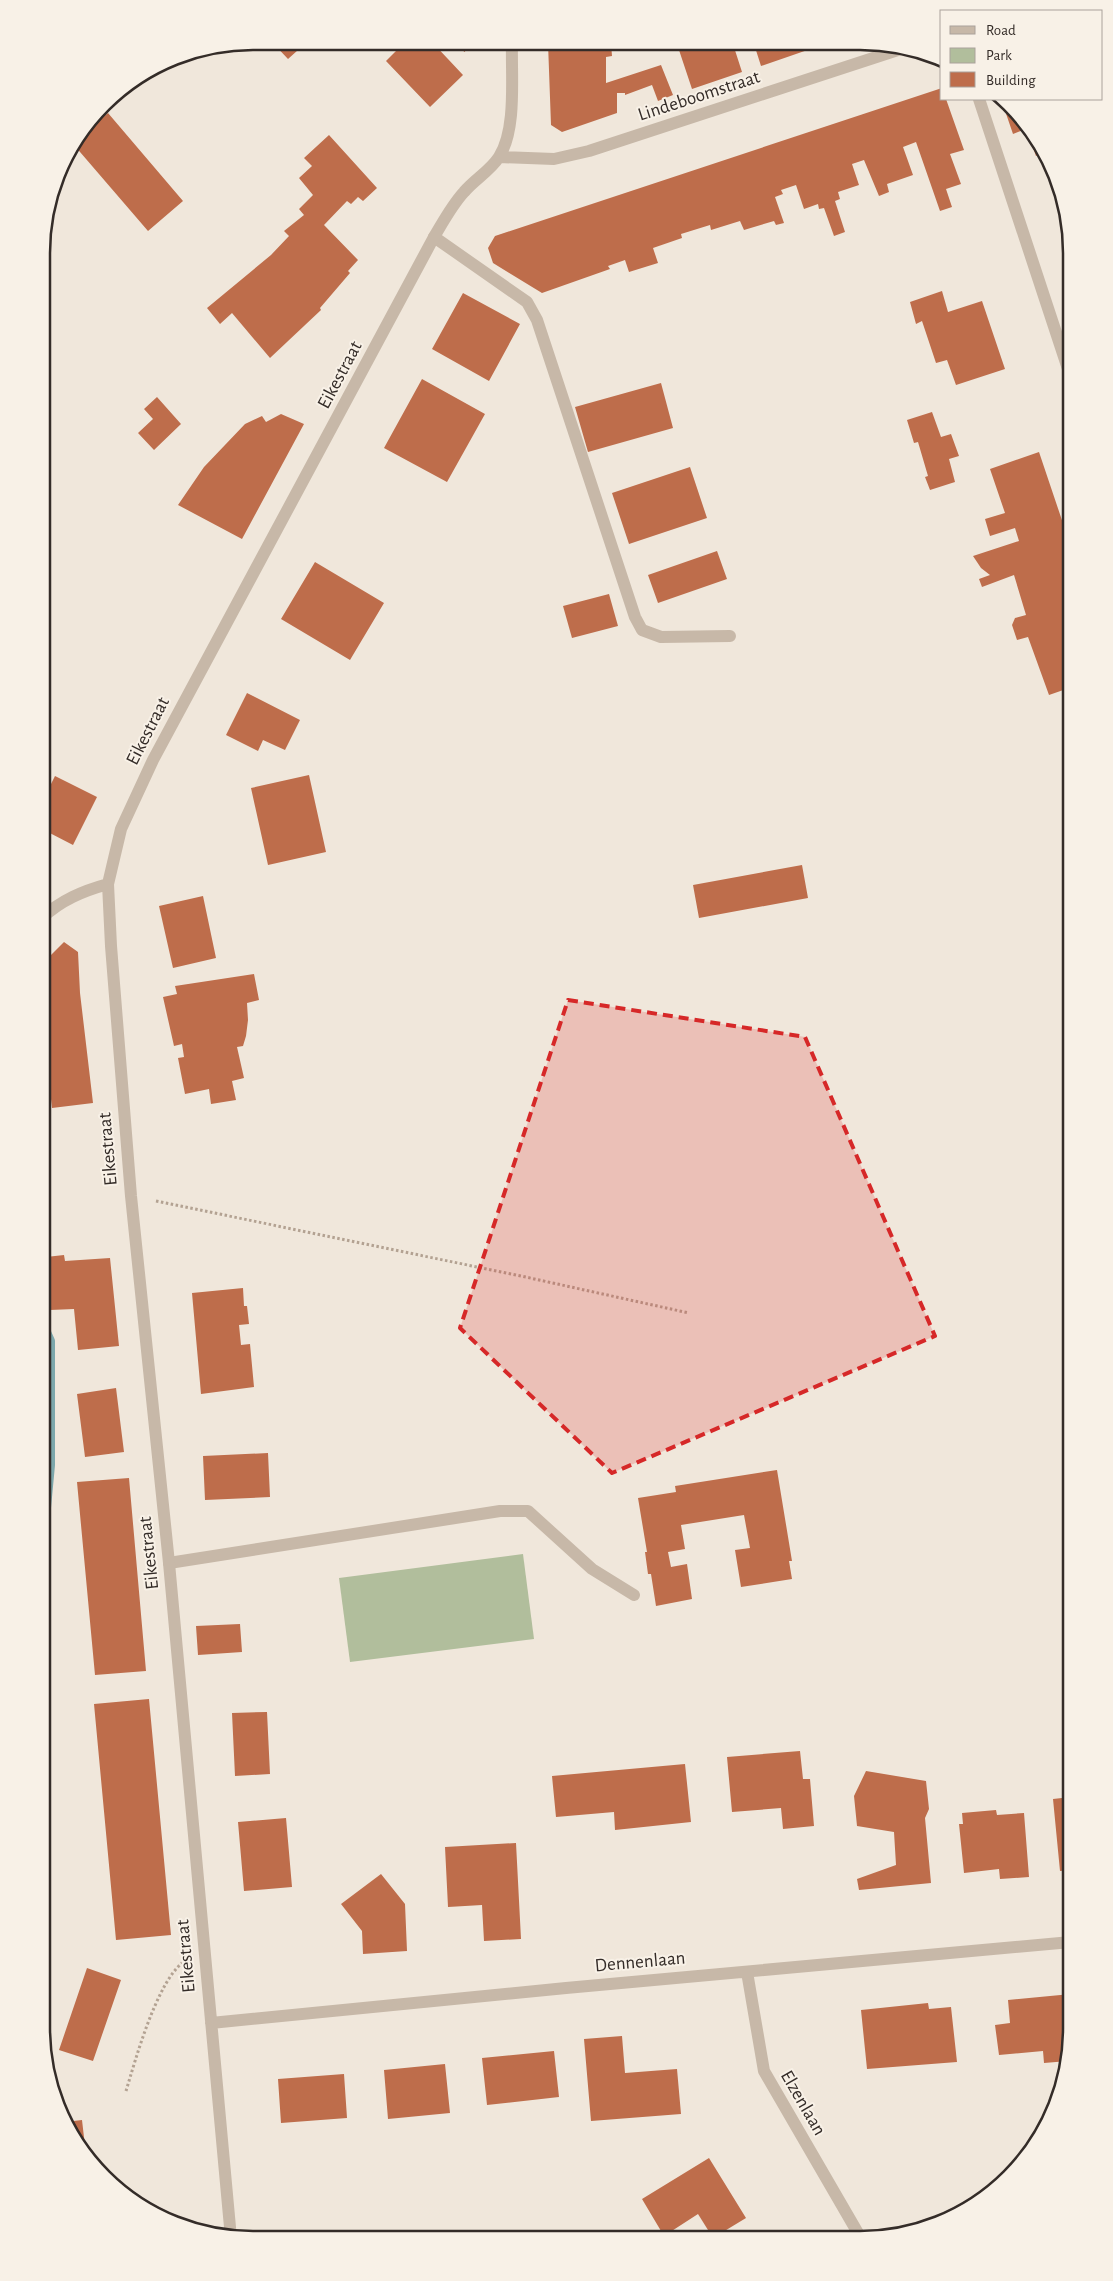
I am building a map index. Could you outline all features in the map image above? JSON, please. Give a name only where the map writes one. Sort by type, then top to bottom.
[{"type":"street","name":"Eikestraat","points":[[230,2230],[169,1562],[131,1196],[110,946],[108,884],[121,829],[153,760],[434,237],[464,191],[489,170],[506,144],[509,127],[512,50]]},
{"type":"street","name":"Lindeboomstraat","points":[[499,156],[554,159],[589,151],[890,52]]},
{"type":"street","points":[[979,100],[1063,354]]},
{"type":"street","points":[[434,237],[527,302],[537,320],[635,617],[642,630],[661,636],[730,636]]},
{"type":"street","points":[[50,910],[81,892],[108,884]]},
{"type":"street","points":[[169,1562],[500,1511],[528,1511],[592,1569],[634,1595]]},
{"type":"street","name":"Dennenlaan","points":[[211,2023],[1063,1943]]},
{"type":"street","name":"Elzenlaan","points":[[747,1972],[764,2071],[857,2231]]},
{"type":"path","points":[[131,1196],[521,1276],[689,1313]]},
{"type":"path","points":[[126,2092],[144,2030],[176,1968],[184,1961],[205,1960]]},
{"type":"highlighted area","points":[[568,1000],[805,1037],[935,1336],[612,1473],[460,1328]]},
{"type":"green space","points":[[523,1554],[534,1639],[350,1662],[339,1578]]},
{"type":"building","points":[[280,50],[298,50],[288,59]]},
{"type":"building","points":[[397,50],[440,50],[463,75],[430,107],[386,61]]},
{"type":"building","points":[[548,50],[612,50],[612,56],[606,57],[606,83],[661,65],[673,95],[658,101],[652,85],[625,95],[625,93],[617,93],[617,113],[562,132],[551,125]]},
{"type":"building","points":[[679,50],[735,50],[742,72],[692,89]]},
{"type":"building","points":[[756,50],[807,50],[761,66]]},
{"type":"building","points":[[940,89],[940,100],[946,100],[964,150],[950,154],[961,184],[946,189],[952,207],[940,211],[916,142],[903,147],[913,175],[887,184],[889,192],[879,196],[864,160],[852,164],[859,185],[838,192],[840,199],[835,201],[845,232],[834,236],[824,208],[819,209],[818,204],[804,209],[796,185],[781,190],[783,194],[775,197],[784,223],[776,225],[774,221],[744,230],[740,221],[711,230],[710,225],[681,234],[682,238],[653,248],[658,263],[629,272],[625,260],[608,266],[610,269],[542,293],[493,263],[488,248],[495,236]]},
{"type":"building","points":[[1005,110],[1022,131],[1013,134]]},
{"type":"building","points":[[108,113],[183,201],[148,231],[78,150],[98,122]]},
{"type":"building","points":[[329,135],[377,188],[363,201],[358,197],[351,204],[347,201],[324,225],[358,260],[348,271],[350,273],[320,308],[321,310],[270,358],[232,313],[220,324],[207,308],[271,255],[289,236],[284,231],[304,215],[299,209],[313,195],[299,178],[312,166],[304,158]]},
{"type":"building","points":[[1032,144],[1038,155],[1036,156]]},
{"type":"building","points":[[942,291],[948,312],[982,301],[1005,369],[956,385],[947,360],[936,363],[922,321],[916,324],[910,302]]},
{"type":"building","points":[[463,293],[520,324],[489,381],[432,349]]},
{"type":"building","points":[[422,379],[485,414],[447,482],[384,448]]},
{"type":"building","points":[[661,383],[673,428],[588,452],[575,407]]},
{"type":"building","points":[[157,397],[181,424],[154,450],[138,433],[153,419],[144,409]]},
{"type":"building","points":[[932,412],[941,437],[951,434],[959,456],[949,459],[955,482],[930,490],[925,477],[928,476],[918,442],[914,443],[907,420]]},
{"type":"building","points":[[281,414],[304,424],[242,539],[178,505],[204,467],[245,424],[262,416],[266,422]]},
{"type":"building","points":[[1039,452],[1063,523],[1063,690],[1049,695],[1028,637],[1017,640],[1012,625],[1015,618],[1026,615],[1014,575],[982,587],[979,579],[990,575],[981,568],[973,556],[1019,541],[1015,528],[990,536],[985,519],[1005,513],[990,469]]},
{"type":"building","points":[[690,467],[707,518],[629,544],[612,493]]},
{"type":"building","points":[[717,551],[727,579],[658,603],[648,575]]},
{"type":"building","points":[[315,562],[384,603],[350,660],[281,619]]},
{"type":"building","points":[[609,594],[618,626],[572,638],[563,606]]},
{"type":"building","points":[[247,693],[300,720],[285,750],[263,740],[258,751],[226,735]]},
{"type":"building","points":[[309,775],[326,852],[268,865],[251,788]]},
{"type":"building","points":[[55,776],[97,797],[73,845],[50,833],[50,786]]},
{"type":"building","points":[[802,865],[808,898],[699,918],[693,885]]},
{"type":"building","points":[[203,896],[216,958],[173,968],[159,906]]},
{"type":"building","points":[[64,942],[78,952],[80,993],[93,1103],[52,1108],[50,1090],[50,956]]},
{"type":"building","points":[[254,974],[259,1000],[247,1003],[248,1020],[246,1036],[243,1046],[237,1047],[244,1078],[232,1081],[236,1100],[211,1104],[209,1089],[185,1094],[178,1058],[184,1057],[182,1044],[174,1046],[163,997],[177,994],[175,986]]},
{"type":"building","points":[[64,1255],[65,1261],[110,1258],[119,1346],[78,1350],[74,1309],[50,1310],[50,1257]]},
{"type":"building","points":[[243,1288],[244,1306],[247,1306],[249,1324],[239,1325],[241,1345],[250,1344],[254,1387],[201,1394],[192,1293]]},
{"type":"building","points":[[116,1388],[124,1452],[85,1457],[77,1394]]},
{"type":"building","points":[[268,1453],[270,1497],[205,1500],[203,1456]]},
{"type":"building","points":[[777,1470],[792,1561],[789,1561],[792,1579],[741,1587],[735,1550],[750,1548],[744,1515],[681,1525],[685,1549],[668,1552],[671,1567],[687,1564],[692,1599],[656,1606],[651,1574],[648,1574],[645,1552],[647,1552],[638,1498],[676,1492],[675,1486]]},
{"type":"building","points":[[129,1478],[146,1671],[95,1675],[77,1482]]},
{"type":"building","points":[[240,1624],[242,1652],[198,1655],[196,1626]]},
{"type":"building","points":[[149,1699],[171,1935],[116,1940],[94,1704]]},
{"type":"building","points":[[267,1712],[270,1774],[235,1776],[232,1713]]},
{"type":"building","points":[[800,1751],[803,1779],[810,1779],[814,1826],[783,1829],[781,1808],[732,1812],[727,1757]]},
{"type":"building","points":[[685,1764],[691,1822],[615,1830],[614,1812],[556,1817],[552,1776]]},
{"type":"building","points":[[866,1771],[926,1781],[929,1809],[925,1818],[931,1883],[859,1890],[857,1879],[896,1865],[894,1832],[857,1826],[854,1796]]},
{"type":"building","points":[[1063,1798],[1063,1871],[1060,1871],[1053,1799]]},
{"type":"building","points":[[996,1810],[997,1815],[1024,1813],[1029,1877],[1000,1879],[999,1869],[964,1873],[959,1824],[963,1824],[962,1813]]},
{"type":"building","points":[[286,1818],[292,1887],[244,1891],[238,1822]]},
{"type":"building","points":[[516,1843],[521,1939],[484,1941],[482,1905],[448,1907],[445,1847]]},
{"type":"building","points":[[381,1874],[405,1904],[407,1951],[363,1954],[362,1931],[341,1904]]},
{"type":"building","points":[[87,1968],[121,1980],[93,2061],[59,2050]]},
{"type":"building","points":[[1063,1995],[1063,2042],[1060,2062],[1044,2063],[1043,2051],[999,2055],[995,2025],[1010,2023],[1008,2000]]},
{"type":"building","points":[[928,2003],[929,2009],[951,2007],[957,2062],[867,2069],[861,2010]]},
{"type":"building","points":[[622,2036],[625,2073],[677,2069],[681,2114],[591,2121],[584,2039]]},
{"type":"building","points":[[554,2051],[559,2097],[487,2105],[482,2058]]},
{"type":"building","points":[[445,2064],[450,2113],[388,2119],[384,2070]]},
{"type":"building","points":[[344,2074],[347,2118],[281,2123],[278,2079]]},
{"type":"building","points":[[82,2120],[85,2142],[77,2130],[73,2121]]},
{"type":"building","points":[[709,2158],[746,2218],[725,2231],[709,2231],[698,2214],[672,2231],[661,2231],[642,2199]]},
{"type":"waterway","points":[[50,1341],[50,1465]]}]
